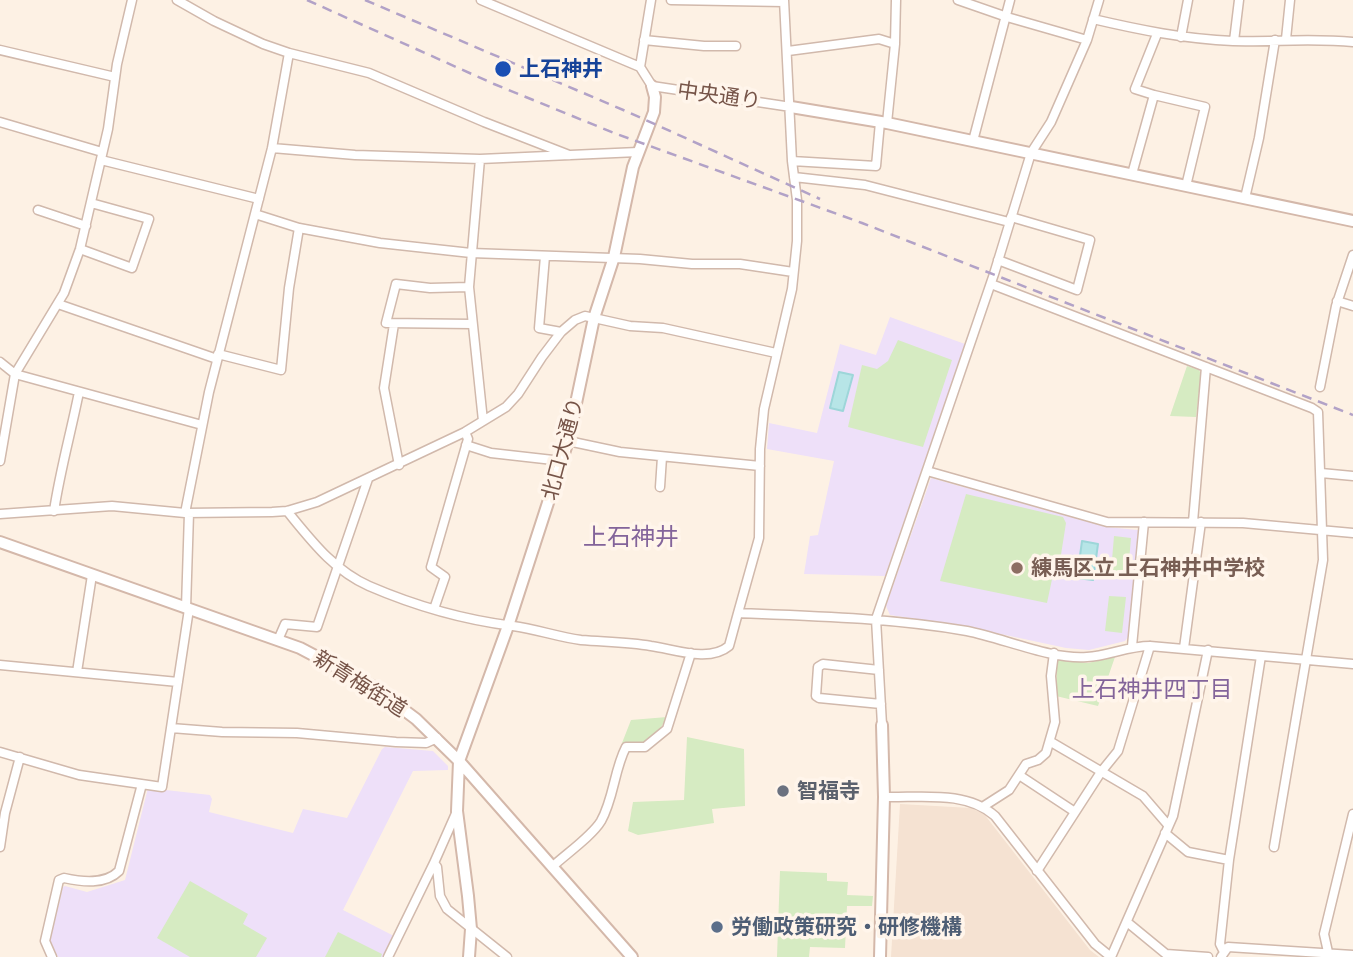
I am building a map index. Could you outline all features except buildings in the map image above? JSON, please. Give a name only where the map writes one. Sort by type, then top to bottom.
[{"type":"street","points":[[0,461],[15,374],[64,293],[80,249],[102,156],[115,77],[132,0]]},
{"type":"street","points":[[177,0],[243,35],[289,53],[369,73],[569,155]]},
{"type":"street","points":[[481,0],[640,67],[652,86]]},
{"type":"street","points":[[640,67],[651,0]]},
{"type":"street","points":[[287,510],[337,567],[369,586],[435,609],[579,639],[650,645],[691,653],[712,653],[726,649],[759,538],[764,405],[792,289],[798,214],[792,162],[784,1],[671,0]]},
{"type":"street","points":[[792,162],[876,166],[895,44],[896,0]]},
{"type":"street","points":[[958,0],[1087,40]]},
{"type":"street","points":[[973,141],[1010,0]]},
{"type":"street","points":[[880,957],[884,797],[876,619],[991,284],[1031,153],[1051,122],[1087,40],[1099,0]]},
{"type":"street","points":[[1181,37],[1188,0]]},
{"type":"street","points":[[1234,41],[1239,0]]},
{"type":"street","points":[[1286,39],[1290,0]]},
{"type":"street","points":[[1093,19],[1181,37],[1234,41],[1286,39],[1353,42]]},
{"type":"street","points":[[1157,34],[1135,89],[1205,107],[1186,186]]},
{"type":"street","points":[[788,51],[879,39],[895,44]]},
{"type":"street","points":[[644,40],[736,46]]},
{"type":"street","points":[[1245,198],[1259,138],[1275,40]]},
{"type":"street","points":[[0,50],[115,77]]},
{"type":"street","points":[[0,752],[79,775],[162,787],[164,784],[188,608],[187,513],[202,425],[272,148],[289,53]]},
{"type":"street","name":"中央通り","points":[[646,132],[654,111],[655,97],[652,86],[791,107]]},
{"type":"street","points":[[1132,174],[1154,95]]},
{"type":"street","points":[[791,107],[883,122],[1353,220]]},
{"type":"street","points":[[0,122],[102,156],[259,199]]},
{"type":"street","name":"北口大通り","points":[[469,957],[471,929],[457,811],[459,761],[508,626],[568,441],[594,318],[614,257],[638,152],[646,132]]},
{"type":"street","points":[[272,148],[355,155],[480,159],[638,152]]},
{"type":"street","points":[[480,159],[470,287],[483,421]]},
{"type":"street","points":[[794,177],[865,185],[1090,240],[1077,290],[998,260]]},
{"type":"street","points":[[80,249],[132,268],[149,219],[91,203]]},
{"type":"street","points":[[38,210],[86,226]]},
{"type":"street","points":[[255,214],[299,228],[369,242],[471,253],[740,264],[793,272]]},
{"type":"street","points":[[58,304],[218,357],[281,370],[289,288],[299,228]]},
{"type":"street","points":[[1320,387],[1337,301],[1353,255]]},
{"type":"street","points":[[545,256],[539,328],[561,332]]},
{"type":"street","points":[[470,287],[430,288],[396,284],[386,323],[472,324]]},
{"type":"street","points":[[991,284],[1318,412],[1323,560],[1274,847]]},
{"type":"street","points":[[1337,301],[1353,306]]},
{"type":"street","points":[[0,514],[112,506],[187,513],[287,510],[317,502],[465,432],[512,401],[561,332],[579,318],[663,328],[776,353]]},
{"type":"street","points":[[394,324],[384,388],[399,465]]},
{"type":"street","points":[[0,362],[15,374],[202,425]]},
{"type":"street","points":[[1184,648],[1197,522],[1206,367]]},
{"type":"street","points":[[54,511],[79,392]]},
{"type":"street","points":[[435,609],[445,577],[431,567],[468,439],[465,432]]},
{"type":"street","points":[[568,441],[620,452],[760,466]]},
{"type":"street","points":[[466,445],[491,453],[562,461]]},
{"type":"street","points":[[660,487],[662,457]]},
{"type":"street","points":[[927,471],[1107,522],[1243,523],[1353,533]]},
{"type":"street","points":[[1321,473],[1353,476]]},
{"type":"street","points":[[278,640],[285,624],[317,627],[368,479]]},
{"type":"street","points":[[1132,646],[1143,522]]},
{"type":"street","name":"新青梅街道","points":[[0,542],[300,648],[372,686],[437,738],[632,957]]},
{"type":"street","points":[[78,672],[92,575]]},
{"type":"street","points":[[738,613],[876,619],[969,632],[1054,653],[1087,657],[1132,646],[1150,646],[1353,664]]},
{"type":"street","points":[[1037,871],[1101,772],[1118,751],[1150,646]]},
{"type":"street","points":[[884,797],[966,799],[984,806],[995,816],[1095,944],[1111,957],[1173,816],[1208,650]]},
{"type":"street","points":[[552,867],[599,824],[605,813],[617,765],[626,747],[645,747],[667,729],[691,653]]},
{"type":"street","points":[[984,806],[1009,790],[1026,764],[1038,760],[1051,742],[1055,722],[1051,676],[1054,653]]},
{"type":"street","points":[[1223,955],[1220,944],[1229,860],[1261,656]]},
{"type":"street","points":[[879,670],[823,664],[818,667],[816,696],[881,704]]},
{"type":"street","points":[[0,665],[178,682]]},
{"type":"street","points":[[171,728],[297,733],[396,742],[425,743],[437,738]]},
{"type":"street","points":[[1051,742],[1143,796],[1166,829],[1188,852],[1229,860]]},
{"type":"street","points":[[0,847],[5,813],[20,757]]},
{"type":"street","points":[[1019,775],[1075,812]]},
{"type":"street","points":[[51,957],[45,941],[59,880],[64,878],[86,883],[114,876],[119,871],[142,784]]},
{"type":"street","points":[[388,957],[457,811]]},
{"type":"street","points":[[1331,955],[1324,934],[1353,814]]},
{"type":"street","points":[[434,863],[437,867],[440,896],[447,909],[507,957]]},
{"type":"street","points":[[1127,922],[1166,954],[1208,957]]},
{"type":"street","points":[[1223,955],[1228,947],[1353,955]]},
{"type":"shaded area","points":[[890,317],[965,344],[885,576],[804,574],[810,536],[818,535],[834,461],[767,449],[769,423],[817,433],[840,344],[876,355]]},
{"type":"shaded area","name":"練馬区立 上石神井中学校","points":[[931,478],[1106,527],[1138,530],[1128,637],[1125,641],[1089,650],[1066,648],[968,627],[890,615],[886,606]]},
{"type":"shaded area","points":[[385,747],[433,751],[448,766],[448,770],[413,771],[343,910],[394,936],[383,957],[58,957],[50,940],[63,887],[87,892],[125,880],[148,788],[210,795],[212,799],[209,812],[293,833],[303,809],[347,818]]},
{"type":"shaded area","points":[[900,804],[971,808],[984,814],[1090,950],[1099,957],[891,957]]},
{"type":"green space","points":[[898,340],[952,360],[923,447],[848,427],[862,365],[877,369],[888,361]]},
{"type":"green space","points":[[1187,366],[1199,370],[1201,374],[1196,417],[1170,416]]},
{"type":"green space","points":[[966,494],[1063,517],[1066,523],[1060,561],[1055,565],[1047,603],[940,581]]},
{"type":"green space","points":[[1114,536],[1131,538],[1128,573],[1111,572]]},
{"type":"green space","points":[[1109,596],[1126,597],[1122,633],[1105,631]]},
{"type":"green space","points":[[1115,657],[1098,706],[1056,696],[1057,659],[1088,663]]},
{"type":"green space","points":[[667,717],[657,734],[642,745],[622,743],[631,720]]},
{"type":"green space","points":[[687,737],[744,749],[745,806],[712,809],[714,823],[638,835],[628,831],[633,802],[684,800]]},
{"type":"green space","points":[[780,871],[827,873],[827,881],[848,882],[847,895],[873,896],[872,906],[847,906],[845,948],[810,947],[809,957],[777,957]]},
{"type":"green space","points":[[190,881],[248,914],[243,924],[267,938],[256,957],[190,957],[157,938]]},
{"type":"green space","points":[[338,932],[382,954],[381,957],[325,957]]},
{"type":"water","points":[[839,372],[853,375],[843,411],[830,408]]},
{"type":"water","points":[[1082,541],[1098,544],[1093,580],[1077,578]]},
{"type":"railway","points":[[307,0],[494,84],[614,133],[862,223],[1353,415]]},
{"type":"railway","points":[[365,0],[628,112],[820,199]]},
{"type":"place","name":"上石神井","points":[[503,69]]},
{"type":"place","name":"練馬区立 上石神井中学校","points":[[1017,568]]},
{"type":"place","name":"智福寺","points":[[783,791]]},
{"type":"place","name":"労働政策研究・研修機構","points":[[717,927]]},
{"type":"district","name":"上石神井","points":[[631,537]]},
{"type":"district","name":"上石神井四丁目","points":[[1152,690]]}]
